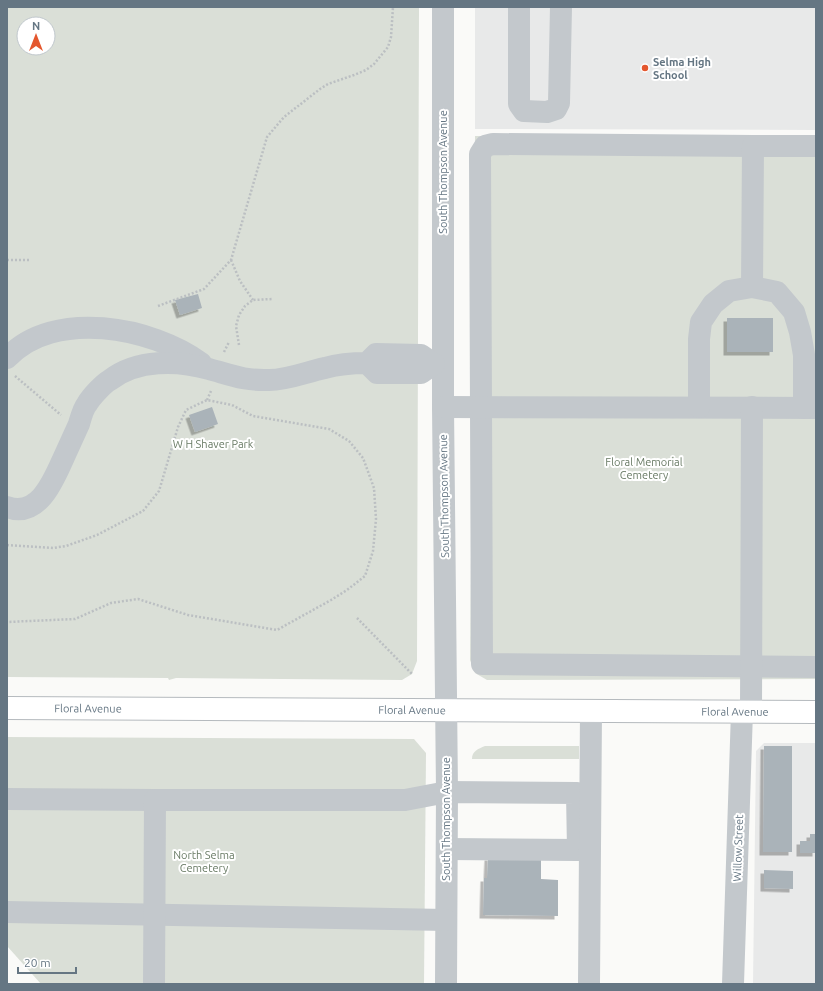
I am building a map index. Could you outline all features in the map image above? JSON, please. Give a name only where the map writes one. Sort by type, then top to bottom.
[{"type":"main road","name":"Floral Avenue","points":[[7,708],[816,712]]},
{"type":"street","name":"South Thompson Avenue","points":[[443,7],[439,364],[443,407],[447,792],[446,984]]},
{"type":"street","points":[[519,7],[519,104],[524,111],[547,112],[556,109],[559,103],[561,7]]},
{"type":"street","points":[[816,146],[493,144],[485,146],[480,154],[482,664],[816,667]]},
{"type":"street","points":[[752,287],[753,146]]},
{"type":"street","points":[[443,407],[810,408],[800,332],[794,312],[777,292],[752,287],[729,291],[713,304],[701,322],[699,339],[699,407]]},
{"type":"street","points":[[7,358],[24,344],[40,336],[58,331],[97,328],[118,330],[156,340],[188,354],[216,362],[233,377],[269,380],[294,376],[344,364],[367,363],[377,373],[421,373],[439,364]]},
{"type":"street","points":[[7,507],[18,509],[26,508],[36,503],[44,496],[56,476],[87,404],[109,380],[129,369],[157,363],[216,362]]},
{"type":"street","name":"Willow Street","points":[[734,984],[746,711],[751,667],[752,407]]},
{"type":"street","points":[[589,984],[591,712]]},
{"type":"street","points":[[7,799],[405,800],[447,792],[577,793],[578,850],[447,849]]},
{"type":"street","points":[[154,984],[155,800]]},
{"type":"street","points":[[7,912],[155,916],[446,920]]},
{"type":"path","points":[[158,306],[204,289],[231,260],[266,137],[284,117],[320,89],[328,84],[354,76],[374,64],[388,47],[391,37],[393,7]]},
{"type":"path","points":[[7,260],[30,260]]},
{"type":"path","points":[[231,260],[240,281],[253,300]]},
{"type":"path","points":[[239,346],[236,326],[239,315],[245,306],[253,300],[272,299]]},
{"type":"path","points":[[216,362],[229,342]]},
{"type":"path","points":[[22,382],[54,409]]},
{"type":"path","points":[[7,545],[53,548],[66,546],[97,534],[143,510],[160,491],[178,427],[186,410],[207,400],[232,405],[253,416],[329,429],[349,441],[363,458],[374,488],[376,519],[373,551],[365,576],[331,600],[277,630],[188,615],[138,599],[111,603],[75,619],[7,622]]},
{"type":"path","points":[[357,618],[412,674]]},
{"type":"shaded area","name":"Selma High School","points":[[475,7],[816,7],[816,130],[475,129]]},
{"type":"shaded area","points":[[764,743],[816,743],[816,984],[753,984],[756,751]]},
{"type":"green space","name":"W H Shaver Park","points":[[7,7],[419,7],[417,661],[412,674],[402,680],[176,678],[169,680],[168,678],[7,677]]},
{"type":"green space","name":"Floral Memorial Cemetery","points":[[475,136],[816,139],[816,679],[487,680],[475,673],[470,660]]},
{"type":"green space","name":"North Selma Cemetery","points":[[7,737],[414,739],[426,753],[424,984],[41,984],[7,946]]},
{"type":"green space","points":[[485,746],[579,746],[579,759],[472,759],[474,752]]},
{"type":"building","points":[[198,294],[202,308],[180,315],[175,300]]},
{"type":"building","points":[[727,318],[773,318],[773,352],[727,352]]},
{"type":"building","points":[[212,407],[218,424],[195,432],[189,415]]},
{"type":"building","points":[[764,746],[792,746],[792,852],[763,852]]},
{"type":"building","points":[[810,834],[816,834],[816,853],[800,853],[800,841],[810,841]]},
{"type":"building","points":[[488,857],[541,858],[541,879],[558,880],[558,916],[483,915],[484,878],[487,878]]},
{"type":"building","points":[[764,870],[793,871],[793,889],[764,888]]},
{"type":"place","name":"Selma High School","points":[[645,68]]}]
